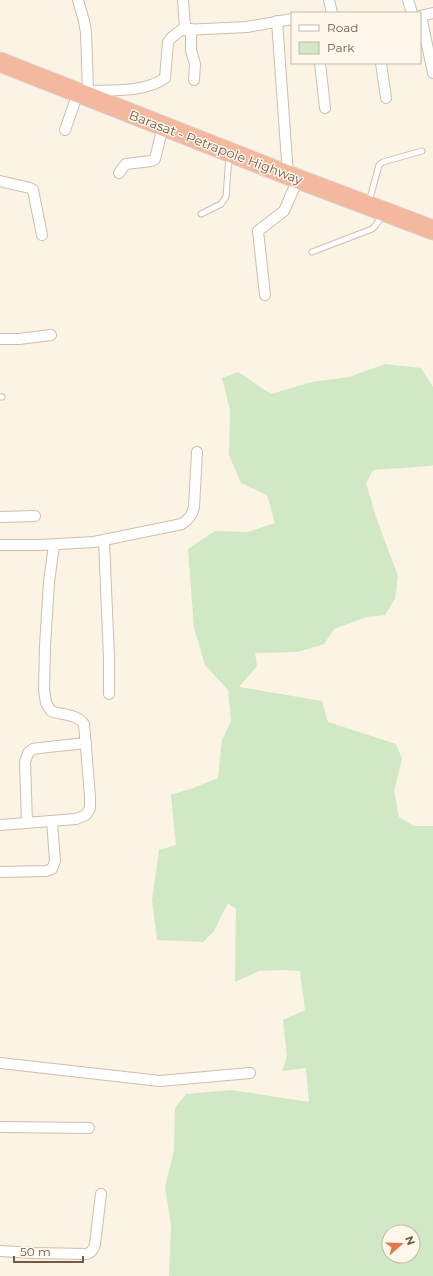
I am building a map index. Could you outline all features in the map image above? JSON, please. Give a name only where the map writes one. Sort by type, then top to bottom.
[{"type":"highway","name":"Barasat - Petrapole Highway","points":[[0,62],[80,92],[293,177],[433,230]]},
{"type":"street","points":[[65,130],[80,92],[86,32],[78,0]]},
{"type":"street","points":[[184,0],[186,24],[195,64],[194,80]]},
{"type":"street","points":[[329,0],[332,12]]},
{"type":"street","points":[[408,0],[416,12]]},
{"type":"street","points":[[421,15],[433,13]]},
{"type":"street","points":[[80,92],[137,89],[161,81],[165,78],[166,74],[168,42],[171,38],[187,29],[247,27],[291,19]]},
{"type":"street","points":[[265,295],[258,231],[284,211],[293,177],[277,22]]},
{"type":"street","points":[[421,27],[433,73]]},
{"type":"street","points":[[320,64],[325,108]]},
{"type":"street","points":[[381,64],[386,98]]},
{"type":"street","points":[[119,173],[126,164],[155,159],[163,126]]},
{"type":"street","points":[[0,181],[33,190],[42,235]]},
{"type":"street","points":[[0,339],[19,339],[51,335]]},
{"type":"street","points":[[0,545],[54,545],[104,541],[182,524],[188,520],[194,507],[197,452]]},
{"type":"street","points":[[0,517],[35,516]]},
{"type":"street","points":[[104,541],[109,694]]},
{"type":"street","points":[[0,824],[81,818],[86,815],[90,808],[85,728],[81,720],[76,717],[50,711],[46,703],[44,690],[49,582],[54,545]]},
{"type":"street","points":[[27,823],[25,762],[28,753],[33,749],[86,743]]},
{"type":"street","points":[[0,872],[46,871],[52,869],[55,860],[52,821]]},
{"type":"street","points":[[0,1063],[160,1081],[250,1073]]},
{"type":"street","points":[[0,1127],[89,1128]]},
{"type":"street","points":[[0,1251],[87,1254],[91,1252],[94,1249],[95,1244],[102,1194]]},
{"type":"lane","points":[[312,252],[372,229],[375,226],[379,165],[383,162],[422,150]]},
{"type":"lane","points":[[201,214],[221,204],[226,197],[229,151]]},
{"type":"green space","points":[[385,364],[421,368],[433,387],[433,465],[373,470],[366,483],[376,517],[398,576],[395,599],[385,615],[366,617],[334,629],[324,644],[298,652],[255,653],[257,666],[239,687],[322,701],[328,722],[396,744],[402,759],[394,791],[399,817],[414,826],[433,826],[433,1276],[169,1276],[171,1225],[165,1187],[174,1150],[175,1108],[186,1094],[231,1090],[309,1102],[306,1068],[282,1071],[287,1056],[283,1020],[305,1010],[300,971],[259,971],[235,982],[236,909],[228,903],[214,931],[203,942],[157,940],[152,900],[159,850],[176,845],[171,795],[218,778],[222,740],[231,721],[228,690],[205,665],[194,628],[188,549],[215,531],[248,532],[275,523],[267,495],[241,483],[229,455],[230,410],[222,378],[238,372],[271,394],[312,382],[349,377]]}]
